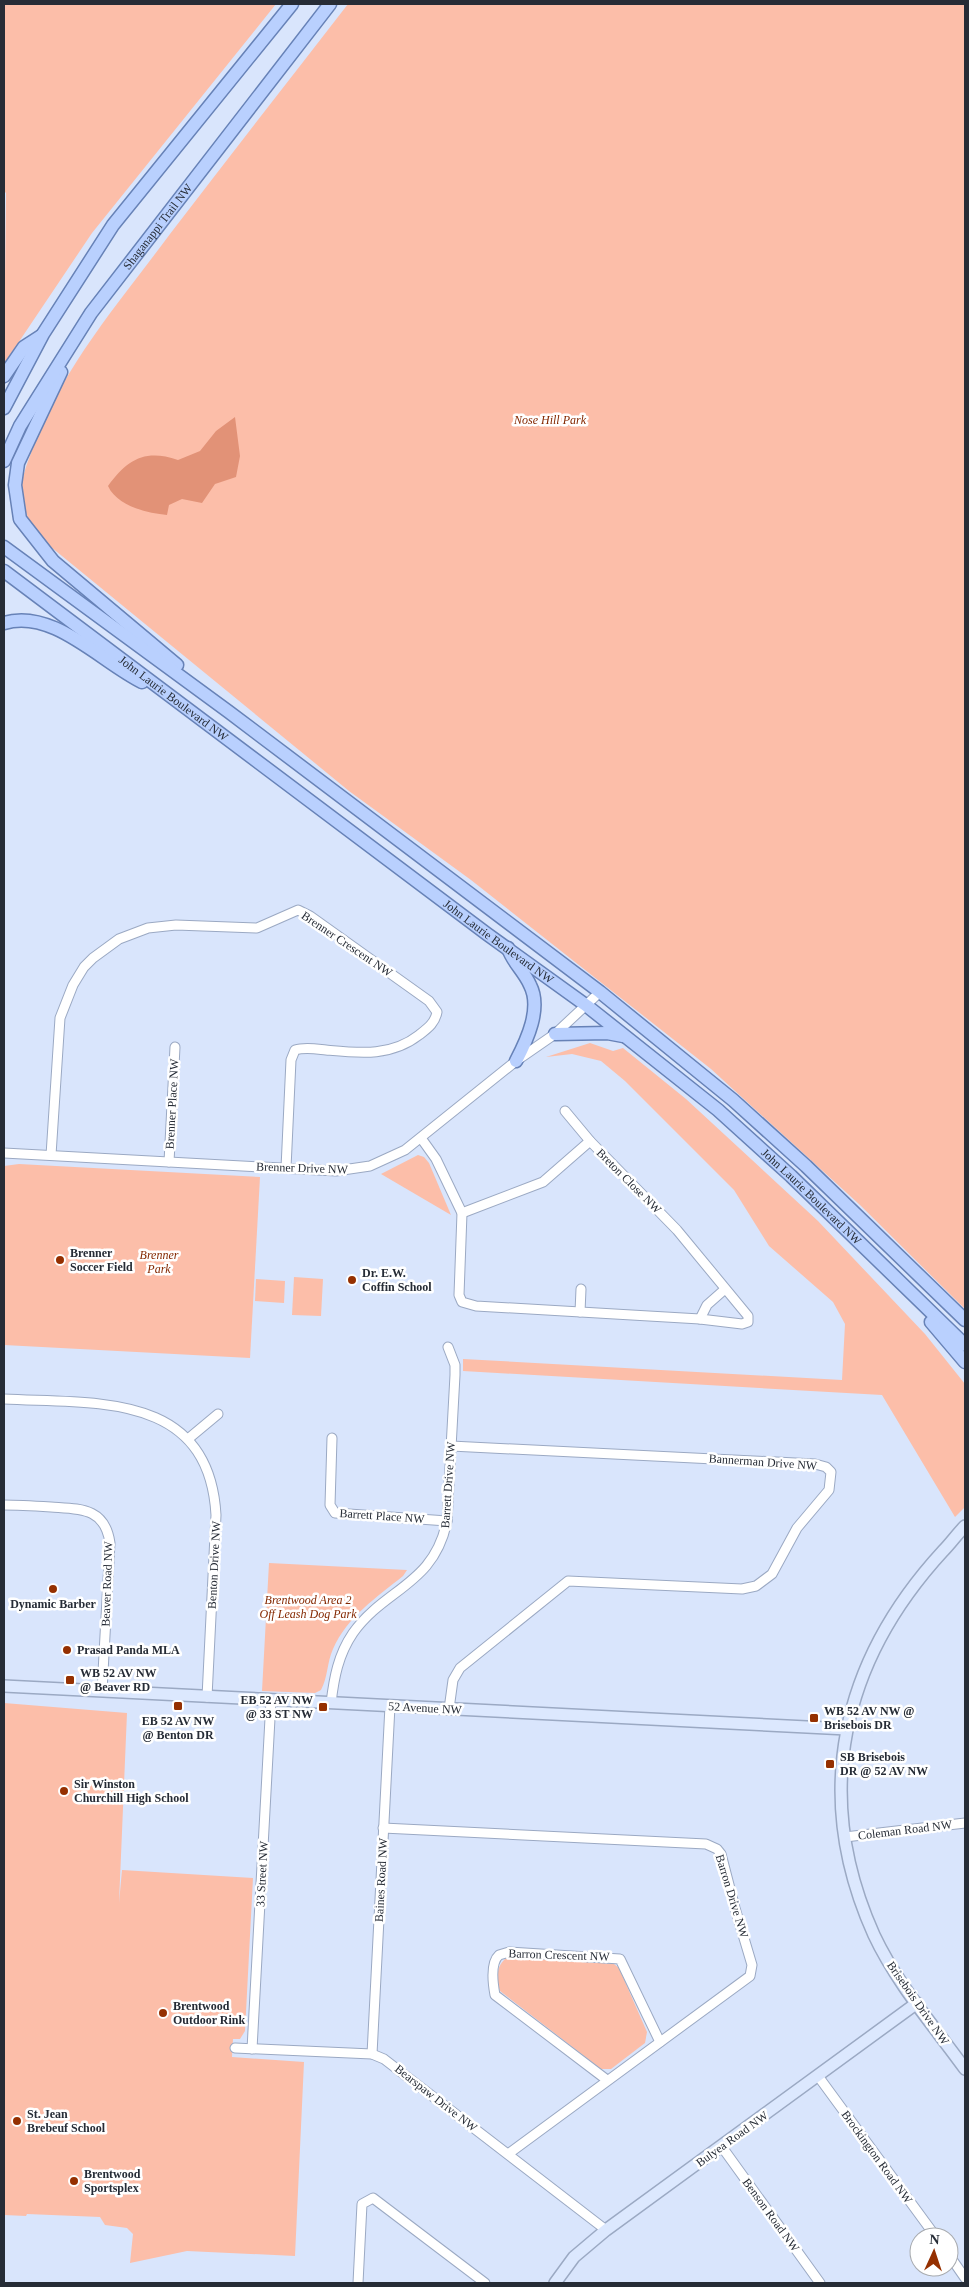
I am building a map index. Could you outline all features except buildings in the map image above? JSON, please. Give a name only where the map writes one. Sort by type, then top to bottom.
[{"type":"main road","points":[[4,408],[43,334],[112,225],[292,4]]},
{"type":"main road","name":"Shaganappi Trail NW","points":[[4,461],[20,426],[91,313],[330,4]]},
{"type":"main road","points":[[4,376],[24,347],[43,334]]},
{"type":"main road","points":[[73,340],[65,365],[18,463],[15,485],[20,519],[53,561],[146,637],[229,712]]},
{"type":"main road","name":"John Laurie Boulevard NW","points":[[4,547],[229,712],[600,992],[732,1100],[799,1159],[965,1320]]},
{"type":"main road","name":"John Laurie Boulevard NW","points":[[4,572],[626,1036],[726,1117],[791,1176],[965,1345]]},
{"type":"main road","points":[[4,622],[31,622],[64,631],[121,672],[172,697]]},
{"type":"main road","points":[[508,948],[512,961],[531,986],[534,1002],[526,1042],[516,1061]]},
{"type":"main road","points":[[555,1034],[607,1033],[626,1036]]},
{"type":"main road","points":[[900,1283],[965,1362]]},
{"type":"street","name":"Brenner Crescent NW","points":[[51,1155],[60,1018],[70,990],[84,967],[93,958],[119,939],[148,928],[176,925],[257,928],[298,910],[310,916],[430,1001],[437,1012],[433,1024],[405,1045],[390,1050],[365,1054],[305,1049],[295,1050],[291,1060],[286,1168]]},
{"type":"street","name":"Brenner Drive NW","points":[[4,1153],[336,1171],[356,1169],[386,1160],[421,1138],[516,1061],[555,1034],[600,992]]},
{"type":"street","name":"Brenner Place NW","points":[[169,1162],[175,1048]]},
{"type":"street","points":[[565,1112],[590,1141]]},
{"type":"street","name":"Breton Close NW","points":[[421,1138],[436,1159],[462,1213],[459,1295],[462,1302],[476,1306],[700,1319],[742,1324],[748,1322],[748,1316],[724,1290],[677,1230],[590,1141],[542,1182],[462,1213]]},
{"type":"street","points":[[580,1312],[581,1289]]},
{"type":"street","points":[[700,1319],[707,1305],[724,1290]]},
{"type":"street","name":"Barrett Drive NW","points":[[331,1703],[337,1666],[349,1640],[368,1617],[426,1567],[442,1540],[446,1521],[454,1365],[448,1347]]},
{"type":"street","name":"Benton Drive NW","points":[[4,1399],[131,1408],[159,1419],[188,1439],[210,1476],[215,1495],[216,1515],[208,1697]]},
{"type":"street","points":[[188,1439],[218,1414]]},
{"type":"street","name":"Barrett Place NW","points":[[332,1438],[330,1505],[335,1514],[446,1521]]},
{"type":"street","name":"Bannerman Drive NW","points":[[449,1709],[453,1680],[460,1668],[568,1581],[742,1589],[763,1582],[772,1574],[797,1528],[829,1490],[832,1482],[831,1472],[826,1467],[815,1464],[451,1446]]},
{"type":"street","name":"Beaver Road NW","points":[[4,1504],[80,1509],[93,1514],[108,1530],[110,1542],[102,1691]]},
{"type":"street","name":"Brisebois Drive NW","points":[[965,1526],[916,1581],[882,1632],[857,1689],[847,1729],[841,1780],[845,1837],[850,1867],[861,1904],[892,1968],[965,2069]]},
{"type":"street","name":"Brisebois Drive NW","points":[[945,1549],[965,1536]]},
{"type":"street","name":"52 Avenue NW","points":[[4,1686],[847,1729]]},
{"type":"street","name":"33 Street NW","points":[[252,2049],[271,1700]]},
{"type":"street","name":"Baines Road NW","points":[[372,2054],[390,1706]]},
{"type":"street","name":"Coleman Road NW","points":[[845,1837],[965,1823]]},
{"type":"street","name":"Barron Drive NW","points":[[384,1828],[706,1844],[718,1849],[721,1854],[753,1970],[746,1981],[607,2080],[508,2154]]},
{"type":"street","name":"Barron Crescent NW","points":[[607,2080],[495,1994],[494,1962],[499,1955],[509,1952],[620,1959],[660,2042]]},
{"type":"street","name":"Bulyea Road NW","points":[[555,2283],[574,2257],[606,2230],[917,2003]]},
{"type":"street","name":"Bearspaw Drive NW","points":[[235,2048],[372,2054],[384,2059],[606,2230]]},
{"type":"street","name":"Brockington Road NW","points":[[818,2076],[929,2227]]},
{"type":"street","name":"Benson Road NW","points":[[722,2146],[820,2283]]},
{"type":"street","points":[[358,2283],[362,2204],[373,2198],[484,2283]]},
{"type":"green space","points":[[4,4],[276,4],[92,233],[4,364],[6,193],[4,191]]},
{"type":"green space","name":"Nose Hill Park","points":[[348,4],[965,4],[965,1309],[860,1205],[711,1069],[471,880],[349,791],[40,538],[27,515],[21,496],[22,480],[43,423],[57,394],[74,366],[131,286],[214,176]]},
{"type":"green space","points":[[590,1043],[613,1051],[623,1048],[686,1099],[818,1221],[925,1334],[965,1384],[965,1507],[955,1517],[882,1395],[463,1371],[463,1359],[842,1380],[845,1324],[833,1302],[769,1246],[734,1190],[625,1081],[601,1061],[572,1054],[546,1057]]},
{"type":"green space","points":[[418,1155],[424,1157],[429,1163],[451,1215],[381,1174]]},
{"type":"green space","name":"Brenner Park","points":[[19,1164],[260,1177],[250,1358],[4,1345],[4,1166]]},
{"type":"green space","points":[[294,1277],[323,1279],[321,1316],[292,1315]]},
{"type":"green space","points":[[256,1279],[285,1281],[284,1303],[255,1301]]},
{"type":"green space","name":"Brentwood Area 2 Off Leash Dog Park","points":[[269,1563],[407,1570],[403,1576],[354,1617],[346,1627],[333,1649],[321,1690],[315,1693],[262,1691]]},
{"type":"green space","points":[[4,1703],[127,1713],[119,1903],[122,1870],[253,1878],[245,2031],[240,2039],[233,2039],[232,2057],[304,2062],[295,2256],[187,2251],[130,2263],[133,2234],[127,2228],[105,2225],[100,2217],[4,2215]]},
{"type":"green space","points":[[512,1957],[614,1964],[619,1968],[647,2032],[645,2043],[611,2069],[601,2069],[500,1991],[497,1978],[498,1970],[505,1959]]},
{"type":"shaded area","points":[[235,417],[240,456],[236,477],[215,484],[202,503],[182,499],[169,505],[167,515],[133,507],[118,499],[112,493],[108,486],[130,463],[147,456],[178,460],[200,451],[216,431]]},
{"type":"place","name":"Brenner Soccer Field","points":[[60,1260]]},
{"type":"place","name":"Dr. E.W. Coffin School","points":[[352,1280]]},
{"type":"place","name":"Dynamic Barber","points":[[53,1589]]},
{"type":"place","name":"Prasad Panda MLA","points":[[67,1650]]},
{"type":"place","name":"WB 52 AV NW @ Beaver RD","points":[[70,1680]]},
{"type":"place","name":"EB 52 AV NW @ Benton DR","points":[[178,1706]]},
{"type":"place","name":"EB 52 AV NW @ 33 ST NW","points":[[323,1707]]},
{"type":"place","name":"WB 52 AV NW @ Brisebois DR","points":[[814,1718]]},
{"type":"place","name":"SB Brisebois DR @ 52 AV NW","points":[[830,1764]]},
{"type":"place","name":"Sir Winston Churchill High School","points":[[64,1791]]},
{"type":"place","name":"Brentwood Outdoor Rink","points":[[163,2013]]},
{"type":"place","name":"St. Jean Brebeuf School","points":[[17,2121]]},
{"type":"place","name":"Brentwood Sportsplex","points":[[74,2181]]}]
